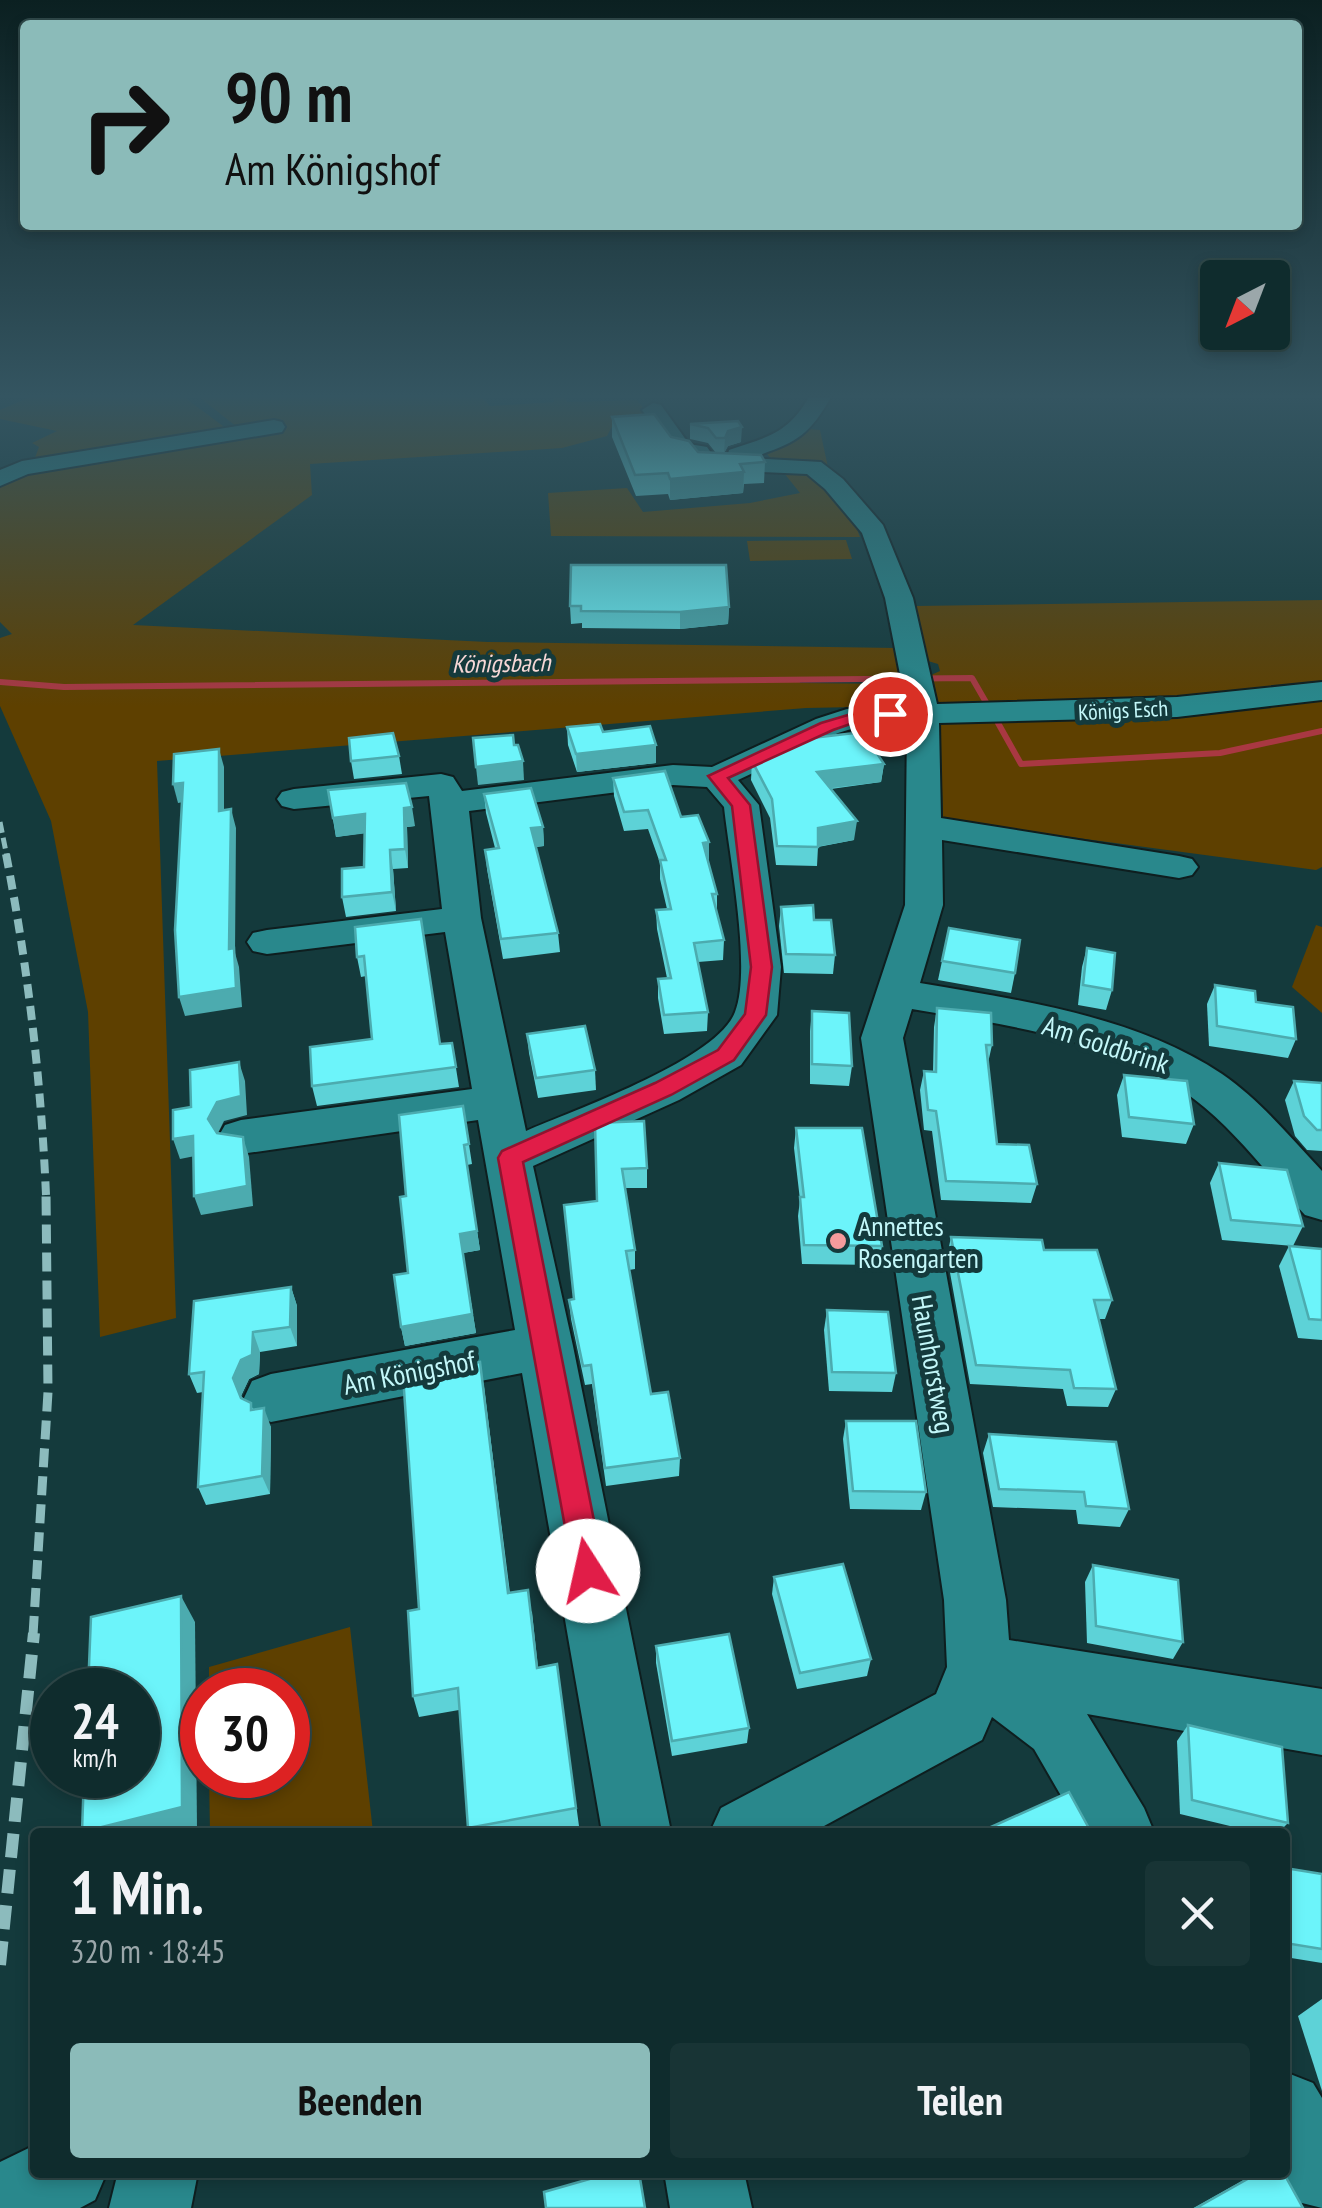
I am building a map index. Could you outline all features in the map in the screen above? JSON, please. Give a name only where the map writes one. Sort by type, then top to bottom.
[{"type":"street","name":"Haunhorstweg","points":[[752,1828],[959,1716],[979,1668],[975,1600],[882,1038],[924,905],[923,712],[899,598],[874,531],[848,500]]},
{"type":"street","name":"Königs Esch","points":[[923,712],[1044,713],[1177,707],[1322,691]]},
{"type":"street","points":[[294,799],[445,794],[673,775],[717,776],[858,716],[923,712]]},
{"type":"street","points":[[435,748],[462,918],[636,1828]]},
{"type":"street","points":[[510,1158],[663,1089],[726,1055],[756,1015],[762,967],[741,805],[717,776]]},
{"type":"street","points":[[922,826],[1179,867]]},
{"type":"street","points":[[267,942],[462,918]]},
{"type":"street","name":"Am Goldbrink","points":[[899,993],[989,1008],[1133,1047],[1179,1067],[1209,1087],[1322,1202]]},
{"type":"street","points":[[241,1137],[500,1101]]},
{"type":"street","name":"Am Königshof","points":[[270,1398],[547,1346]]},
{"type":"street","points":[[979,1668],[1075,1680],[1322,1722]]},
{"type":"street","points":[[979,1668],[1058,1726],[1118,1828]]},
{"type":"street","points":[[1290,2119],[1322,2173]]},
{"type":"street","points":[[0,2205],[55,2178]]},
{"type":"street","points":[[150,2208],[157,2178]]},
{"type":"street","points":[[705,2178],[710,2208]]},
{"type":"shaded area","points":[[0,500],[305,500],[133,625],[488,642],[897,648],[904,676],[798,678],[800,683],[908,684],[907,706],[806,708],[157,761],[176,1318],[100,1337],[88,1012],[51,821],[0,706],[0,638],[12,634],[0,622]]},
{"type":"shaded area","points":[[548,500],[635,500],[643,512],[837,500],[852,516],[860,537],[551,536]]},
{"type":"shaded area","points":[[846,540],[852,559],[750,561],[747,541]]},
{"type":"shaded area","points":[[1322,600],[1322,867],[1316,870],[943,820],[940,723],[931,675],[940,671],[938,664],[928,661],[916,606]]},
{"type":"shaded area","points":[[1316,925],[1322,927],[1322,1013],[1292,987]]},
{"type":"shaded area","points":[[350,1627],[373,1828],[210,1828],[209,1798],[310,1798],[310,1668],[209,1668]]},
{"type":"building","points":[[571,565],[726,565],[729,607],[680,612],[581,611],[581,606],[570,606]]},
{"type":"building","points":[[600,724],[603,732],[650,726],[656,745],[576,754],[567,727]]},
{"type":"building","points":[[863,732],[884,764],[817,772],[857,821],[818,828],[818,847],[777,846],[772,799],[752,761],[812,738]]},
{"type":"building","points":[[393,733],[399,756],[351,761],[349,738]]},
{"type":"building","points":[[513,735],[523,761],[476,767],[473,738]]},
{"type":"building","points":[[219,749],[219,811],[231,809],[229,949],[234,948],[236,988],[179,997],[175,930],[183,783],[173,784],[174,754]]},
{"type":"building","points":[[665,771],[681,817],[698,815],[709,842],[703,843],[724,940],[694,943],[708,1012],[664,1015],[658,979],[671,978],[656,910],[671,909],[660,860],[666,860],[648,810],[624,812],[613,778]]},
{"type":"building","points":[[406,783],[412,807],[404,808],[405,849],[390,850],[392,892],[342,897],[342,869],[364,867],[365,814],[333,818],[328,790]]},
{"type":"building","points":[[531,788],[543,827],[531,828],[558,933],[501,939],[485,850],[499,848],[484,794]]},
{"type":"building","points":[[813,905],[814,920],[831,920],[835,955],[786,954],[781,907]]},
{"type":"building","points":[[421,919],[440,1044],[452,1043],[456,1067],[312,1086],[310,1047],[372,1039],[364,956],[357,957],[355,927]]},
{"type":"building","points":[[949,928],[1020,940],[1015,973],[942,961]]},
{"type":"building","points":[[1087,948],[1115,953],[1112,990],[1083,985]]},
{"type":"building","points":[[1215,985],[1255,991],[1256,1002],[1293,1007],[1296,1039],[1217,1026]]},
{"type":"building","points":[[937,1008],[991,1013],[992,1045],[986,1045],[997,1144],[1029,1145],[1037,1184],[946,1181],[936,1111],[928,1110],[924,1071],[936,1072]]},
{"type":"building","points":[[812,1011],[849,1013],[852,1066],[812,1064]]},
{"type":"building","points":[[585,1026],[595,1070],[536,1078],[527,1034]]},
{"type":"building","points":[[239,1062],[241,1096],[217,1102],[208,1119],[217,1133],[243,1137],[247,1186],[194,1196],[193,1136],[173,1139],[173,1110],[191,1107],[190,1070]]},
{"type":"building","points":[[1124,1075],[1187,1081],[1194,1124],[1129,1117]]},
{"type":"building","points":[[1294,1081],[1322,1083],[1322,1130],[1317,1130],[1304,1116]]},
{"type":"building","points":[[463,1106],[469,1144],[464,1145],[477,1231],[460,1234],[472,1314],[401,1327],[394,1275],[408,1273],[400,1197],[406,1196],[399,1115]]},
{"type":"building","points":[[644,1121],[647,1168],[622,1169],[635,1250],[626,1251],[651,1394],[668,1392],[680,1458],[605,1468],[591,1365],[583,1366],[569,1300],[574,1299],[564,1205],[597,1201],[595,1123]]},
{"type":"building","points":[[796,1128],[862,1128],[882,1246],[804,1245],[800,1197],[804,1197]]},
{"type":"building","points":[[1219,1163],[1287,1170],[1303,1226],[1231,1220]]},
{"type":"building","points":[[951,1237],[1042,1240],[1044,1250],[1097,1250],[1112,1300],[1094,1300],[1116,1389],[1074,1388],[1070,1370],[976,1365]]},
{"type":"building","points":[[1289,1246],[1322,1249],[1322,1320],[1309,1319]]},
{"type":"building","points":[[291,1287],[290,1327],[253,1332],[252,1355],[241,1360],[233,1378],[241,1398],[251,1403],[251,1410],[264,1408],[262,1476],[198,1487],[204,1372],[189,1374],[194,1301]]},
{"type":"building","points":[[827,1310],[888,1312],[896,1373],[832,1372]]},
{"type":"building","points":[[480,1362],[508,1593],[528,1590],[537,1668],[557,1664],[576,1808],[468,1828],[458,1688],[413,1696],[408,1611],[419,1609],[403,1375]]},
{"type":"building","points":[[846,1421],[916,1421],[926,1492],[853,1491]]},
{"type":"building","points":[[989,1434],[1116,1442],[1129,1509],[1086,1506],[1084,1492],[999,1489]]},
{"type":"building","points":[[843,1564],[871,1659],[800,1673],[774,1577]]},
{"type":"building","points":[[1093,1565],[1178,1580],[1183,1642],[1096,1626]]},
{"type":"building","points":[[181,1596],[182,1807],[98,1828],[82,1828],[83,1798],[160,1798],[160,1668],[89,1668],[91,1617]]},
{"type":"building","points":[[729,1634],[749,1728],[672,1741],[656,1646]]},
{"type":"building","points":[[1188,1725],[1282,1747],[1288,1823],[1192,1800]]},
{"type":"building","points":[[1069,1792],[1089,1828],[991,1828]]},
{"type":"building","points":[[1290,1869],[1322,1874],[1322,1949],[1290,1944]]},
{"type":"building","points":[[593,2178],[640,2178],[645,2208],[546,2208],[544,2192]]},
{"type":"building","points":[[1249,2178],[1286,2178],[1303,2208],[1196,2208]]},
{"type":"waterway","name":"Königsbach","points":[[0,682],[64,687],[972,678],[987,704]]},
{"type":"waterway","name":"Königsbach","points":[[998,723],[1021,764],[1220,753],[1322,731]]},
{"type":"railway","points":[[0,822],[7,857]]},
{"type":"railway","points":[[6,854],[32,1024],[46,1195]]},
{"type":"railway","points":[[33,1635],[48,1392],[46,1192]]},
{"type":"railway","points":[[0,1965],[34,1633]]},
{"type":"place","name":"Annettes Rosengarten","points":[[838,1241]]},
{"type":"route","points":[[588,1571],[510,1158],[663,1089],[726,1055],[756,1015],[762,967],[741,805],[717,776],[827,726],[858,716],[890,714]]}]
